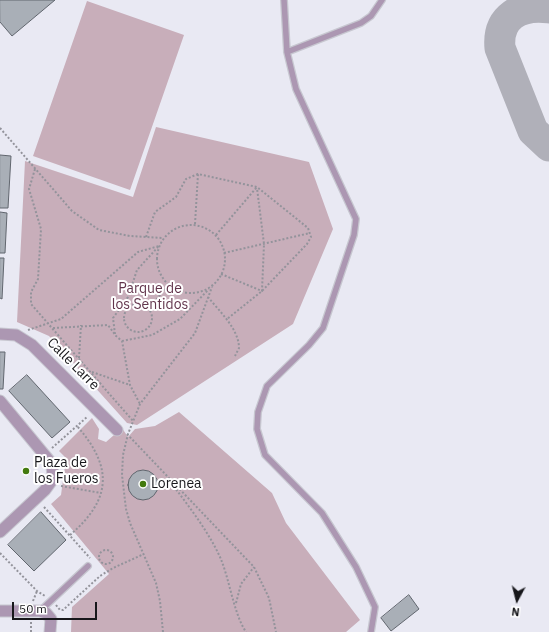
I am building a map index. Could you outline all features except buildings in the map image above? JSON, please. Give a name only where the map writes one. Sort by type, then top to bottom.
[{"type":"street","name":"Calle Larre","points":[[0,334],[16,335],[32,345],[117,430]]},
{"type":"street","points":[[0,401],[52,464],[53,478],[36,498],[0,532]]},
{"type":"street","points":[[0,611],[40,611],[46,613],[51,619],[50,632]]},
{"type":"lane","points":[[284,0],[287,52],[296,89],[356,219],[354,235],[323,328],[309,345],[267,386],[258,412],[257,429],[266,455],[322,513],[356,567],[375,607],[371,632]]},
{"type":"lane","points":[[287,52],[361,23],[371,16],[382,0]]},
{"type":"lane","points":[[40,611],[88,566]]},
{"type":"path","points":[[0,128],[72,211],[99,230],[130,236],[163,238]]},
{"type":"path","points":[[35,169],[29,189],[41,229],[38,279],[31,292],[31,304],[133,421]]},
{"type":"path","points":[[146,237],[155,212],[176,197],[186,179],[198,174],[257,187],[308,228],[311,237],[307,244],[262,291],[227,319]]},
{"type":"path","points":[[195,224],[198,174]]},
{"type":"path","points":[[216,235],[257,187]]},
{"type":"path","points":[[257,187],[264,244],[262,291]]},
{"type":"path","points":[[122,341],[152,335],[180,319],[212,286],[221,274],[224,267],[224,253],[222,244],[216,235],[206,228],[195,224],[183,225],[172,230],[163,238],[156,256],[157,267],[161,277],[168,285],[178,291],[190,293],[201,292],[212,286]]},
{"type":"path","points":[[224,253],[310,233]]},
{"type":"path","points":[[16,335],[48,322],[61,319],[138,252],[159,246]]},
{"type":"path","points":[[116,336],[113,318],[128,297],[138,270],[159,246]]},
{"type":"path","points":[[221,274],[262,291]]},
{"type":"path","points":[[149,309],[168,285]]},
{"type":"path","points":[[163,632],[160,602],[156,583],[130,523],[126,509],[122,475],[123,455],[128,434],[140,404],[195,333],[212,286]]},
{"type":"path","points":[[208,297],[227,319],[239,344],[235,356]]},
{"type":"path","points":[[136,304],[141,304],[149,309],[152,317],[150,326],[147,329],[143,331],[134,331],[127,326],[124,318],[128,308],[136,304]]},
{"type":"path","points":[[53,328],[81,325],[108,325],[116,336],[122,341],[130,385],[140,404]]},
{"type":"path","points":[[79,358],[81,325]]},
{"type":"path","points":[[91,372],[130,385]]},
{"type":"path","points":[[45,455],[96,409]]},
{"type":"path","points":[[70,535],[86,521],[95,507],[101,493],[103,474],[99,457],[91,442],[78,426]]},
{"type":"path","points":[[117,430],[122,428],[254,567],[269,598],[276,632]]},
{"type":"path","points":[[164,472],[210,538],[220,558],[238,616],[246,632]]},
{"type":"path","points":[[50,483],[101,493]]},
{"type":"path","points":[[36,498],[93,562],[88,566]]},
{"type":"path","points":[[108,550],[112,553],[113,558],[109,563],[104,564],[100,560],[99,555],[102,551],[108,550]]},
{"type":"path","points":[[109,563],[113,568]]},
{"type":"path","points":[[235,605],[241,584],[254,567]]},
{"type":"green space","points":[[87,1],[184,35],[130,190],[33,156]]},
{"type":"green space","name":"Parque de los Sentidos","points":[[156,127],[309,162],[333,229],[293,324],[137,425],[127,423],[49,336],[17,322],[25,161],[133,197]]},
{"type":"green space","points":[[179,412],[272,493],[286,523],[360,620],[346,632],[71,632],[72,607],[109,574],[51,504],[61,495],[66,458],[59,451],[92,418],[99,429],[98,439],[106,442],[122,428],[128,437],[135,429],[155,426]]},
{"type":"taxiway","points":[[549,8],[529,8],[512,15],[502,28],[500,37],[500,48],[533,131],[549,146]]},
{"type":"place","name":"Plaza de los Fueros","points":[[26,471]]},
{"type":"place","name":"Lorenea","points":[[143,484]]}]
